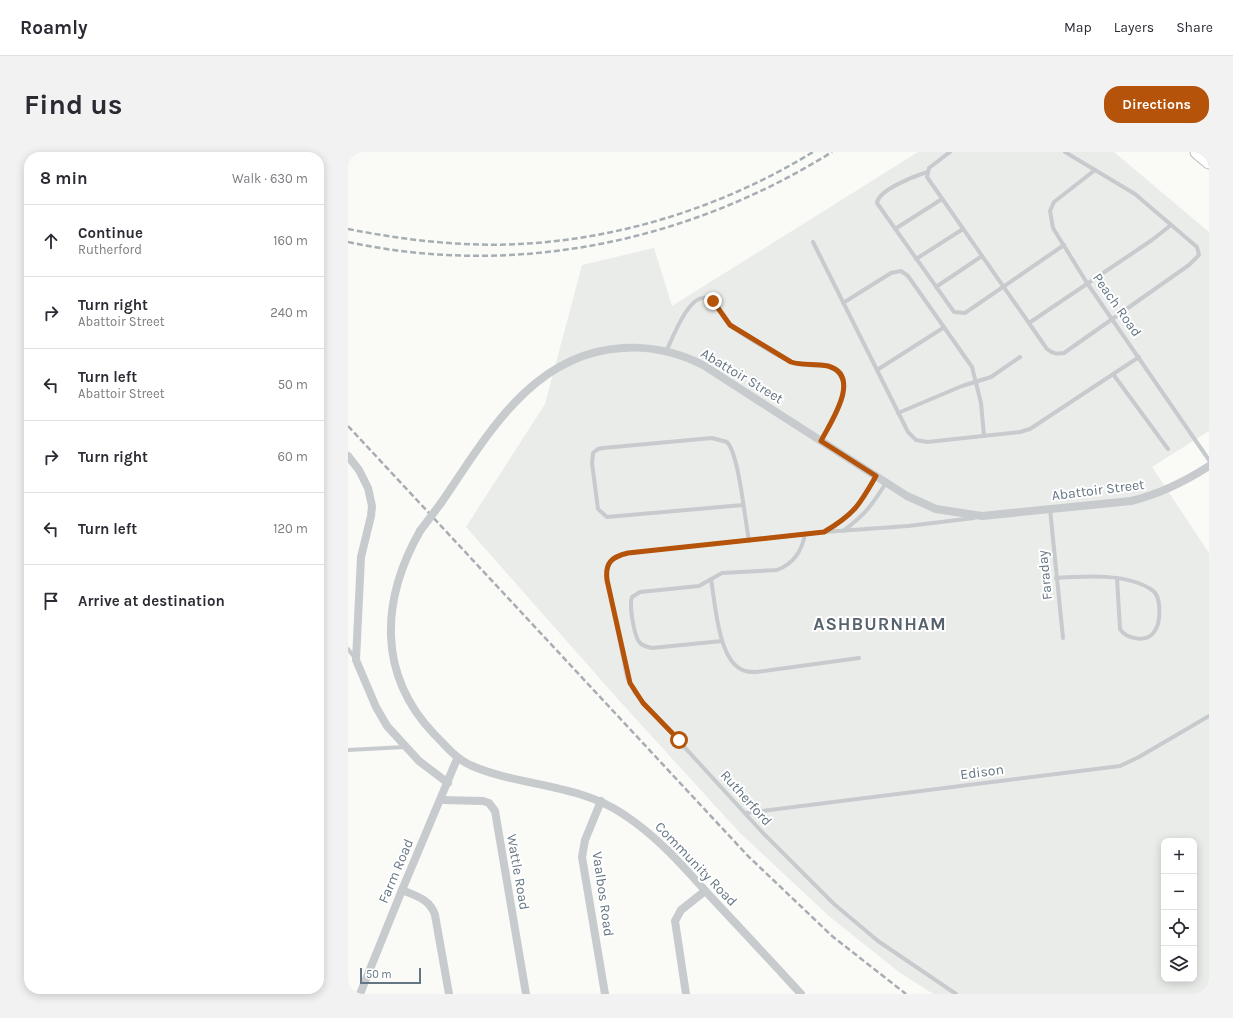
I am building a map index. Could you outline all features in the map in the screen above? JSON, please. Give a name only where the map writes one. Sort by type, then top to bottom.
[{"type":"highway","points":[[1197,152],[1209,162]]},
{"type":"street","name":"Abattoir Street","points":[[457,759],[429,728],[409,702],[400,683],[395,661],[391,610],[394,593],[404,562],[420,532],[497,422],[528,389],[547,373],[578,356],[597,351],[631,347],[666,352],[694,360],[886,483],[922,504],[949,512],[982,516],[1131,501],[1152,496],[1169,489],[1209,466]]},
{"type":"street","points":[[348,456],[359,470],[368,488],[372,512],[361,557],[356,660],[376,707],[387,726],[405,747],[431,772],[448,783]]},
{"type":"street","name":"Farm Road","points":[[360,994],[457,759]]},
{"type":"street","name":"Community Road","points":[[457,759],[487,772],[524,783],[571,791],[601,801],[622,813],[652,836],[801,994]]},
{"type":"street","name":"Wattle Road","points":[[441,800],[483,801],[489,803],[495,811],[526,994]]},
{"type":"street","name":"Vaalbos Road","points":[[601,801],[585,840],[582,857],[605,994]]},
{"type":"street","points":[[402,890],[421,898],[431,905],[435,915],[449,994]]},
{"type":"street","points":[[686,994],[675,918],[681,910],[705,891]]},
{"type":"lane","points":[[950,152],[933,163],[927,172],[898,185],[878,197],[878,206],[895,228],[950,309],[957,314],[961,314],[969,310],[1064,245]]},
{"type":"lane","points":[[927,172],[927,177],[1047,349],[1051,352],[1059,354],[1064,353],[1114,319],[1189,265],[1200,255],[1197,246],[1135,194],[1065,152]]},
{"type":"lane","name":"Peach Road","points":[[1095,170],[1051,206],[1051,223],[1087,282],[1114,319],[1209,460]]},
{"type":"lane","points":[[895,228],[942,199]]},
{"type":"lane","points":[[1029,324],[1087,282],[1152,240],[1171,224]]},
{"type":"lane","points":[[916,260],[963,229]]},
{"type":"lane","points":[[813,242],[898,413],[908,432],[916,440],[927,442],[1020,432],[1030,429],[1139,357]]},
{"type":"lane","points":[[936,287],[982,256]]},
{"type":"lane","points":[[843,303],[891,273],[901,271],[908,276],[968,362],[977,382],[984,436]]},
{"type":"lane","points":[[666,352],[678,325],[690,306],[700,298],[706,298],[713,301],[730,325],[791,362],[798,364],[828,366],[834,369],[841,378],[844,392],[842,400],[821,441]]},
{"type":"lane","points":[[877,370],[943,328]]},
{"type":"lane","points":[[898,413],[962,386],[991,376],[1020,357]]},
{"type":"lane","points":[[1113,374],[1168,449]]},
{"type":"lane","points":[[742,505],[607,517],[598,509],[592,463],[593,453],[598,449],[603,448],[712,438],[722,439],[731,446],[734,453],[749,540]]},
{"type":"lane","name":"Abattoir Street","points":[[824,532],[854,512],[876,476]]},
{"type":"lane","points":[[843,531],[861,518],[886,483]]},
{"type":"lane","name":"Faraday","points":[[1050,510],[1063,638]]},
{"type":"lane","name":"Abattoir Street","points":[[609,561],[613,558],[628,553],[824,532],[908,526],[982,516]]},
{"type":"lane","points":[[722,641],[652,648],[646,647],[638,640],[630,607],[632,597],[640,592],[699,586],[722,573],[777,570],[783,568],[796,557],[801,550],[805,534]]},
{"type":"lane","name":"Rutherford","points":[[609,561],[606,572],[607,580],[630,683],[635,693],[785,856],[860,927],[956,994]]},
{"type":"lane","points":[[1056,578],[1117,578],[1152,589],[1158,594],[1160,603],[1157,626],[1155,632],[1149,637],[1130,638],[1124,635],[1120,629],[1117,578]]},
{"type":"lane","points":[[711,579],[722,641],[732,663],[739,669],[747,672],[859,658]]},
{"type":"lane","points":[[348,649],[356,660]]},
{"type":"lane","name":"Edison","points":[[746,813],[1120,766],[1139,757],[1209,716]]},
{"type":"lane","points":[[348,750],[405,747]]},
{"type":"shaded area","name":"ASHBURNHAM","points":[[918,152],[1114,152],[1209,232],[1209,431],[1152,467],[1209,553],[1209,994],[933,994],[899,972],[830,917],[739,832],[616,697],[466,527],[545,404],[582,265],[654,248],[672,306]]},
{"type":"railway","points":[[348,229],[433,242],[498,245],[558,241],[596,235],[634,227],[708,204],[779,171],[813,152]]},
{"type":"railway","points":[[348,242],[411,252],[474,256],[537,253],[599,244],[660,230],[719,209],[777,183],[832,152]]},
{"type":"railway","points":[[348,426],[748,856],[832,936],[906,994]]},
{"type":"district","name":"ASHBURNHAM","points":[[880,624]]},
{"type":"route","points":[[679,740],[643,703],[635,693],[627,677],[620,633],[607,580],[606,572],[609,561],[620,555],[628,553],[824,532],[854,512],[876,476],[821,441],[842,400],[844,384],[839,373],[828,366],[798,364],[791,362],[730,325],[713,301]]}]
